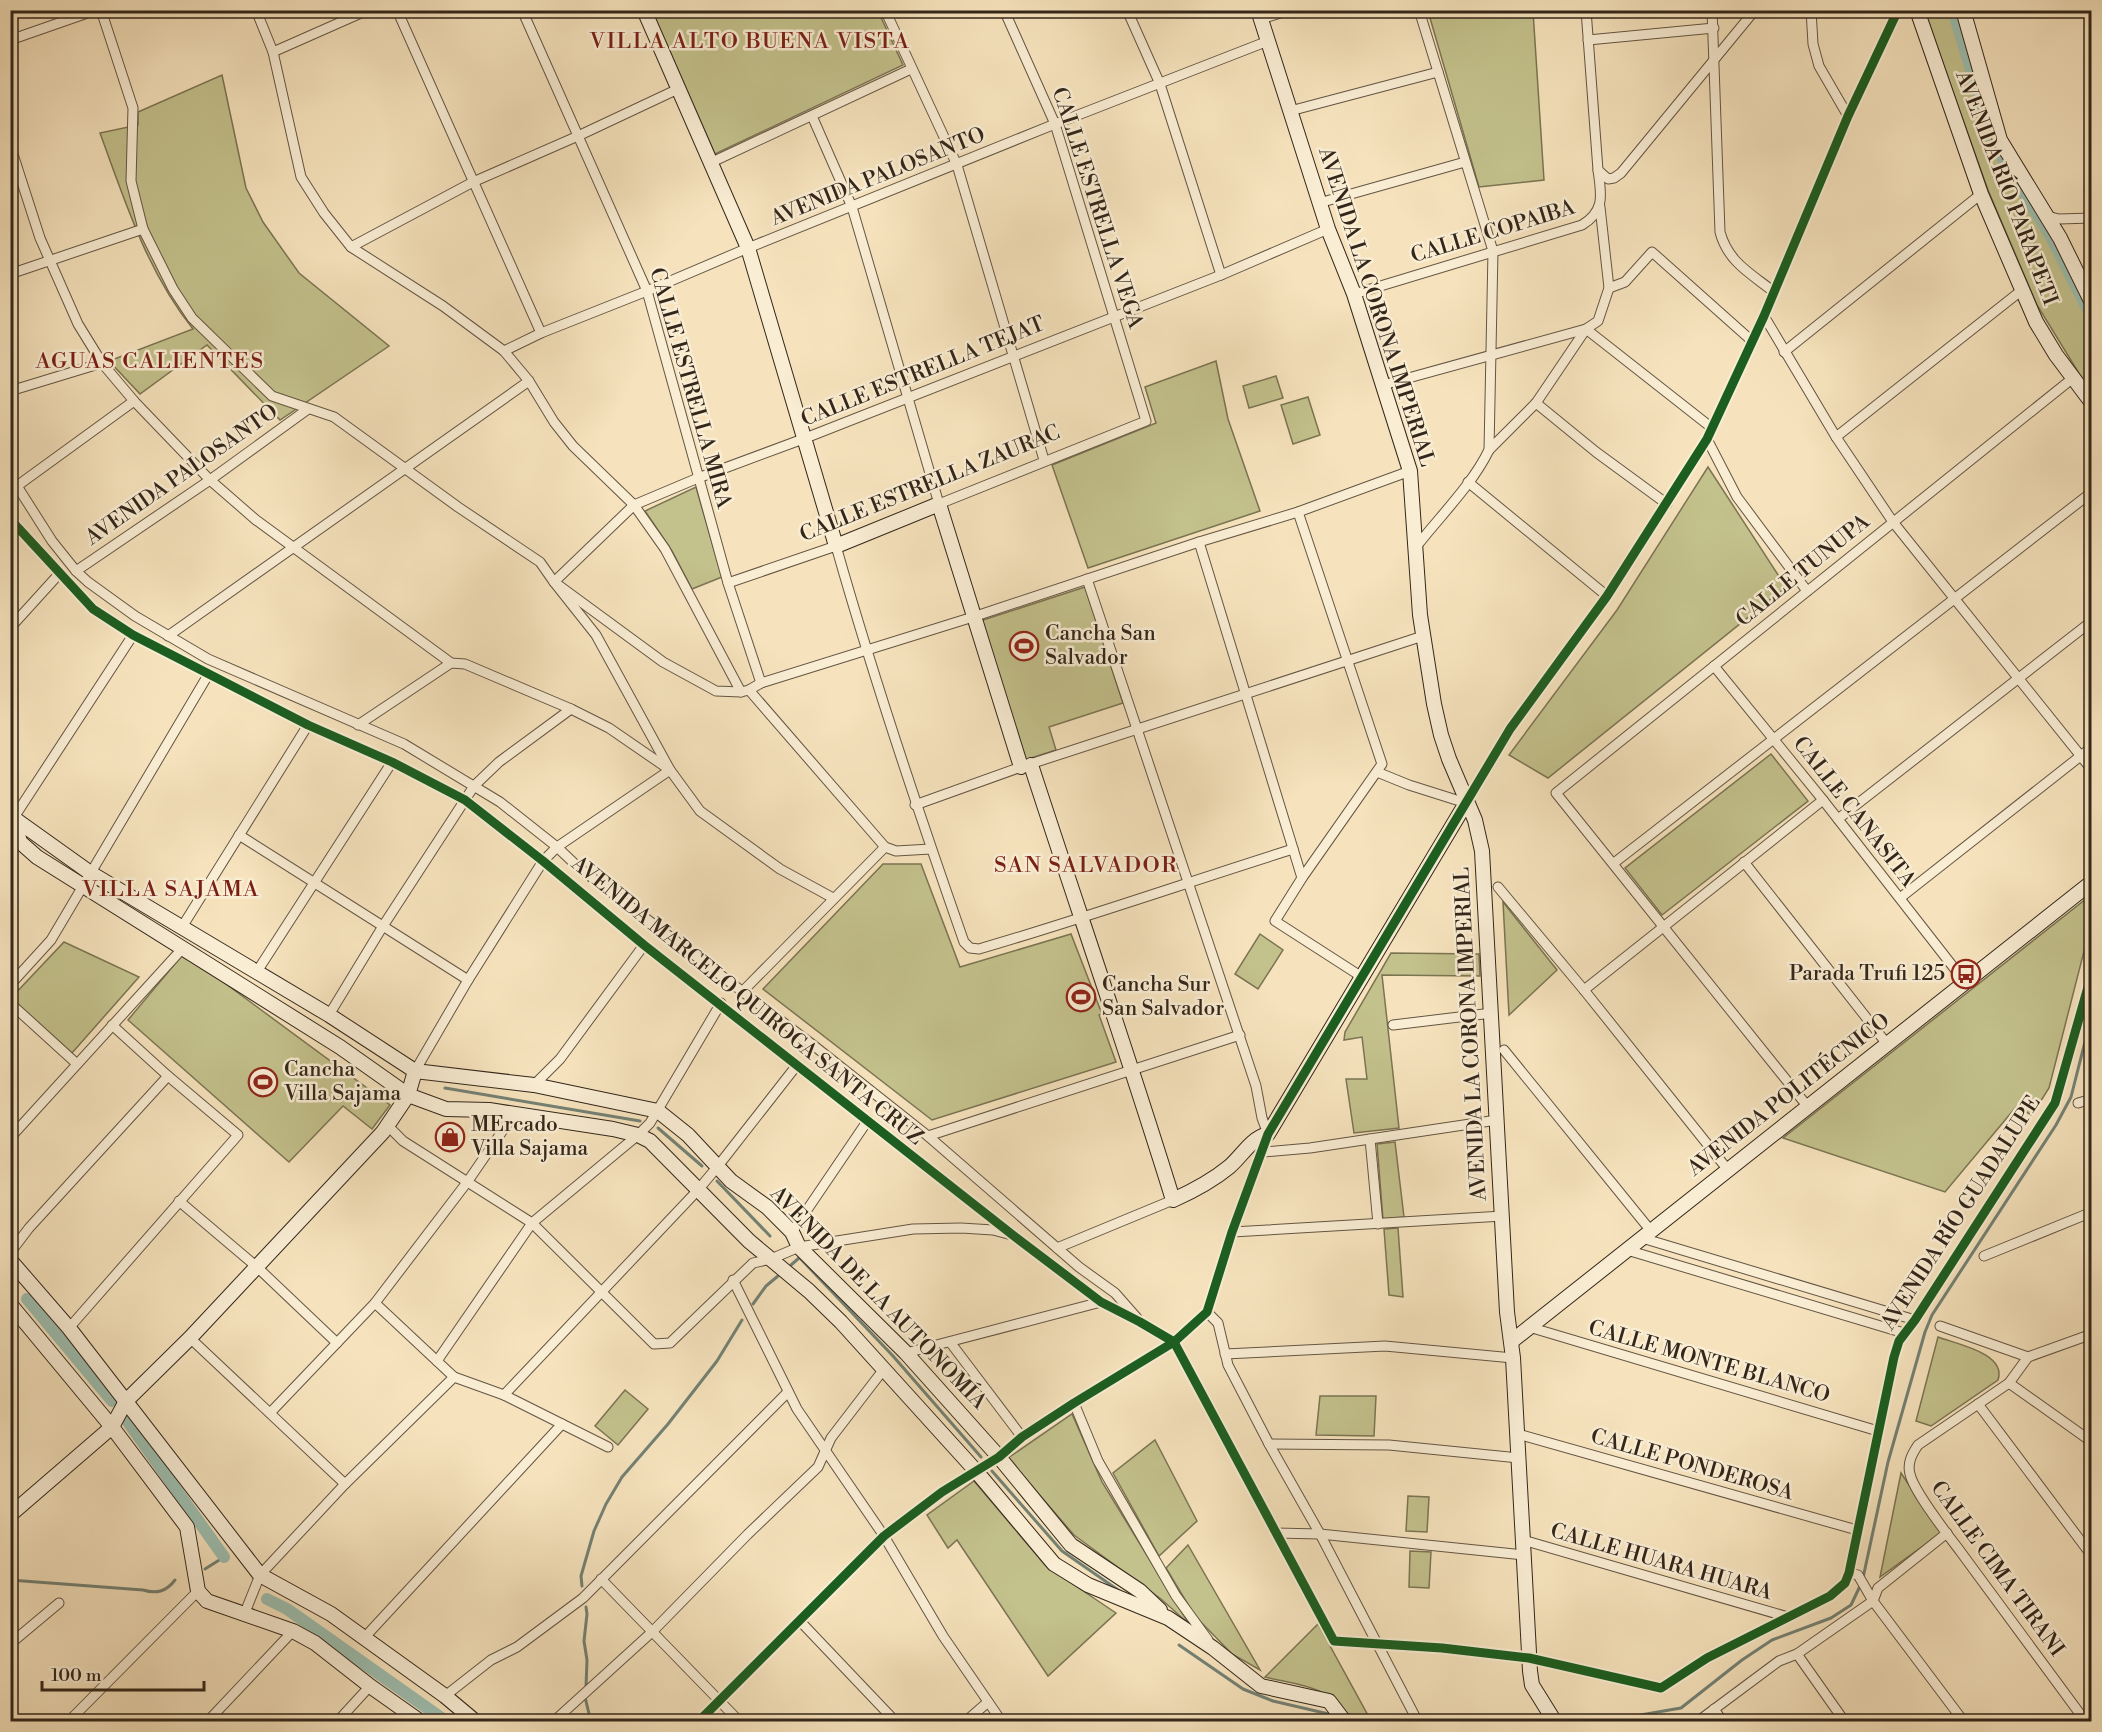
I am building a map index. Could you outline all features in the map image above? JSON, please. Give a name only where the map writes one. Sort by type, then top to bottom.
[{"type":"street","points":[[10,40],[96,10]]},
{"type":"street","points":[[101,10],[133,108],[132,181],[142,229],[173,289],[192,318],[272,396],[334,417],[458,507],[540,562],[596,635],[670,770],[700,811],[780,869],[833,898]]},
{"type":"street","points":[[256,10],[273,52],[301,177],[324,213],[351,247],[443,306],[504,351],[529,381],[554,422],[573,446],[634,505],[665,549],[690,599],[745,691],[885,847],[896,851],[931,849]]},
{"type":"street","points":[[273,52],[368,10]]},
{"type":"street","points":[[397,10],[541,333]]},
{"type":"street","name":"CALLE ESTRELLA MIRA","points":[[522,10],[647,291],[728,583],[761,683]]},
{"type":"street","points":[[644,10],[748,248],[866,650],[915,805],[964,942],[970,948],[979,949],[1081,919],[1293,849]]},
{"type":"street","points":[[885,10],[957,165],[1044,460]]},
{"type":"street","name":"CALLE ESTRELLA VEGA","points":[[1005,10],[1055,124],[1146,421]]},
{"type":"street","points":[[1127,10],[1160,84],[1221,275]]},
{"type":"street","points":[[1259,15],[1290,10]]},
{"type":"street","points":[[1419,10],[1493,251],[1489,450]]},
{"type":"street","name":"CALLE COPAIBA","points":[[1354,294],[1582,225],[1593,218],[1600,207],[1601,193],[1586,10]]},
{"type":"street","points":[[1712,10],[1720,231],[1724,246],[1731,257],[1774,292]]},
{"type":"street","points":[[1598,170],[1608,179],[1621,173],[1755,10]]},
{"type":"street","points":[[1811,10],[1813,44],[1819,66],[1848,116]]},
{"type":"street","points":[[698,1722],[884,1536],[942,1492],[999,1456],[1022,1437],[1174,1342],[1207,1312],[1268,1134],[1510,729],[1607,596],[1707,439],[1764,316],[1848,116],[1898,10]]},
{"type":"street","name":"AVENIDA RÍO PARAPETI","points":[[1917,10],[1981,194],[2036,322],[2055,355],[2091,403]]},
{"type":"street","name":"AVENIDA RÍO PARAPETI","points":[[1963,10],[2000,140],[2060,238],[2090,294]]},
{"type":"street","name":"AVENIDA LA CORONA IMPERIAL","points":[[1259,15],[1319,203],[1354,294],[1410,471],[1423,636],[1441,735],[1475,820],[1482,851],[1507,1312],[1512,1341],[1518,1434],[1529,1658],[1532,1685],[1555,1722]]},
{"type":"street","points":[[1588,40],[1714,28]]},
{"type":"street","name":"AVENIDA PALOSANTO","points":[[504,351],[541,333],[748,248],[1268,41]]},
{"type":"street","points":[[711,164],[911,69]]},
{"type":"street","points":[[1290,111],[1438,72]]},
{"type":"street","points":[[351,247],[473,182],[678,89]]},
{"type":"street","points":[[812,116],[852,207],[973,617],[1081,919],[1133,1071],[1173,1200]]},
{"type":"street","points":[[10,144],[40,238],[78,324],[102,363],[210,480],[256,520],[451,663],[465,664],[571,709],[609,728],[670,770]]},
{"type":"street","points":[[1319,203],[1465,162]]},
{"type":"street","points":[[1784,352],[1981,194]]},
{"type":"street","points":[[1383,385],[1586,329],[1598,321],[1609,288],[1600,207]]},
{"type":"street","points":[[2047,216],[2059,219],[2091,218]]},
{"type":"street","points":[[10,274],[142,229]]},
{"type":"street","name":"CALLE ESTRELLA TEJAT","points":[[554,582],[634,505],[1221,275],[1328,229]]},
{"type":"street","points":[[1609,288],[1625,282],[1652,252],[1752,341]]},
{"type":"street","points":[[1836,437],[2022,290]]},
{"type":"street","points":[[1764,316],[1836,437],[1893,522],[2091,770]]},
{"type":"street","points":[[1416,547],[1468,482],[1489,450],[1536,402],[1586,329]]},
{"type":"street","points":[[1586,329],[1712,428]]},
{"type":"street","points":[[10,391],[102,363]]},
{"type":"street","name":"CALLE TUNUPA","points":[[1614,863],[1556,793],[2073,378]]},
{"type":"street","points":[[168,636],[529,381]]},
{"type":"street","points":[[14,483],[134,400]]},
{"type":"street","points":[[1536,402],[1596,452],[1667,504]]},
{"type":"street","name":"AVENIDA PALOSANTO","points":[[76,571],[210,480],[308,409]]},
{"type":"street","name":"CALLE ESTRELLA ZAURAC","points":[[728,583],[836,546],[1044,460],[1146,421]]},
{"type":"street","points":[[1707,439],[1737,497],[1807,591]]},
{"type":"street","points":[[554,582],[663,662],[716,691],[745,691],[761,683],[1298,512],[1410,471]]},
{"type":"street","points":[[1468,482],[1607,596]]},
{"type":"street","name":"AVENIDA MARCELO QUIROGA SANTA CRUZ","points":[[14,483],[52,541],[88,582],[135,616],[208,658],[358,726],[404,744],[500,802],[557,847],[578,867],[928,1136],[1057,1248],[1115,1293],[1140,1322]]},
{"type":"street","points":[[1808,1107],[1614,863],[2091,492]]},
{"type":"street","points":[[1298,512],[1383,764],[1302,878],[1275,921],[1362,977]]},
{"type":"street","name":"AVENIDA MARCELO QUIROGA SANTA CRUZ","points":[[10,519],[93,609],[133,635],[308,725],[392,762],[465,800],[644,945],[721,1003],[1014,1236],[1101,1302],[1174,1342]]},
{"type":"street","points":[[1199,542],[1302,878]]},
{"type":"street","points":[[10,628],[60,574]]},
{"type":"street","points":[[1087,579],[1240,1035],[1268,1134]]},
{"type":"street","points":[[1838,819],[2091,621]]},
{"type":"street","points":[[12,819],[133,635]]},
{"type":"street","points":[[915,805],[1026,766],[1423,636]]},
{"type":"street","points":[[358,726],[451,663]]},
{"type":"street","name":"CALLE CANASITA","points":[[1714,666],[1823,800],[1965,982]]},
{"type":"street","points":[[10,985],[51,940],[208,675]]},
{"type":"street","points":[[329,1015],[383,926],[474,786],[499,762],[571,709]]},
{"type":"street","points":[[182,927],[308,725]]},
{"type":"street","points":[[1900,898],[2091,747]]},
{"type":"street","points":[[256,973],[392,762]]},
{"type":"street","points":[[10,1515],[112,1427],[126,1401],[190,1338],[388,1126],[408,1095],[415,1071],[468,980],[543,861],[557,847],[670,770]]},
{"type":"street","points":[[1377,772],[1409,785],[1467,802]]},
{"type":"street","points":[[1584,990],[1823,800]]},
{"type":"street","name":"AVENIDA DE LA AUTONOMÍA","points":[[12,819],[86,878],[182,949],[340,1047],[408,1095],[446,1108],[489,1110],[613,1129],[638,1135],[650,1141],[749,1241],[833,1314],[976,1471],[1054,1564],[1088,1585],[1168,1618]]},
{"type":"street","points":[[239,835],[468,980]]},
{"type":"street","points":[[742,991],[885,847]]},
{"type":"street","points":[[1744,862],[1887,1044]]},
{"type":"street","name":"AVENIDA DE LA AUTONOMÍA","points":[[86,878],[182,927],[329,1015],[415,1071],[534,1085],[658,1111],[688,1135],[730,1181],[767,1207],[792,1232],[799,1247],[906,1353],[999,1456],[1071,1545],[1140,1591],[1168,1618]]},
{"type":"street","name":"AVENIDA POLITÉCNICO","points":[[1512,1341],[2091,882]]},
{"type":"street","points":[[1498,887],[1728,1170]]},
{"type":"street","points":[[534,1085],[561,1059],[644,945]]},
{"type":"street","points":[[10,1138],[182,949]]},
{"type":"street","name":"AVENIDA RÍO GUADALUPE","points":[[1529,1658],[1661,1688],[1707,1658],[1830,1596],[1854,1574],[1857,1530],[1899,1341],[1915,1320],[2055,1103],[2091,973]]},
{"type":"street","points":[[10,1003],[77,1064]]},
{"type":"street","points":[[436,1361],[532,1223],[650,1123],[721,1003]]},
{"type":"street","points":[[1393,1025],[1492,1013]]},
{"type":"street","points":[[69,1328],[238,1135],[112,1025]]},
{"type":"street","points":[[928,1136],[1240,1035]]},
{"type":"street","points":[[1504,1050],[1646,1235],[1915,1320]]},
{"type":"street","points":[[504,1395],[698,1190],[797,1065]]},
{"type":"street","points":[[10,1253],[29,1228],[168,1076]]},
{"type":"street","points":[[2078,1103],[2091,1099]]},
{"type":"street","points":[[270,1413],[375,1303],[468,1181],[514,1114]]},
{"type":"street","points":[[792,1232],[868,1120]]},
{"type":"street","points":[[1263,1152],[1310,1148],[1497,1120]]},
{"type":"street","points":[[388,1126],[403,1141],[532,1223],[654,1344],[670,1344],[733,1280],[753,1263],[799,1247],[913,1229],[993,1230],[1014,1236]]},
{"type":"street","points":[[1057,1248],[1203,1186],[1230,1166],[1260,1136],[1268,1134]]},
{"type":"street","points":[[1370,1139],[1378,1224]]},
{"type":"street","points":[[179,1201],[256,1267],[337,1343]]},
{"type":"street","points":[[1984,1256],[2091,1212]]},
{"type":"street","points":[[1233,1232],[1503,1216]]},
{"type":"street","points":[[1627,1250],[1904,1333]]},
{"type":"street","points":[[10,1260],[69,1328],[260,1575],[331,1614],[445,1696],[476,1722]]},
{"type":"street","points":[[733,1280],[788,1392],[825,1452],[884,1536],[943,1636],[1002,1722]]},
{"type":"street","points":[[906,1353],[1101,1302]]},
{"type":"street","points":[[375,1303],[454,1377],[504,1395],[608,1447]]},
{"type":"street","points":[[10,1304],[112,1427],[187,1527],[198,1591],[207,1601],[293,1631],[315,1643],[421,1722]]},
{"type":"street","points":[[1207,1312],[1218,1323],[1228,1365],[1320,1534],[1418,1722]]},
{"type":"street","points":[[1940,1326],[2028,1357]]},
{"type":"street","name":"CALLE MONTE BLANCO","points":[[1529,1328],[1878,1431]]},
{"type":"street","points":[[2091,1334],[2028,1357],[2009,1383],[1978,1404],[2091,1556]]},
{"type":"street","points":[[190,1338],[345,1484]]},
{"type":"street","points":[[950,1342],[1022,1437]]},
{"type":"street","points":[[1174,1342],[1334,1641],[1376,1642],[1529,1658]]},
{"type":"street","points":[[1225,1354],[1385,1346],[1513,1358]]},
{"type":"street","points":[[553,1722],[652,1632],[748,1534],[818,1467],[831,1438],[884,1369]]},
{"type":"street","points":[[244,1615],[260,1575],[345,1484],[454,1377]]},
{"type":"street","points":[[2009,1383],[2091,1442]]},
{"type":"street","points":[[445,1696],[491,1660],[517,1647],[583,1598],[788,1392]]},
{"type":"street","points":[[1074,1403],[1098,1461],[1176,1596],[1213,1648]]},
{"type":"street","name":"CALLE CIMA TIRANI","points":[[1978,1404],[1918,1445],[1909,1463],[1910,1474],[1914,1484],[1947,1533],[2086,1722]]},
{"type":"street","points":[[364,1638],[562,1424]]},
{"type":"street","name":"CALLE PONDEROSA","points":[[1518,1434],[1857,1530]]},
{"type":"street","points":[[1269,1444],[1389,1445],[1519,1458]]},
{"type":"street","name":"CALLE HUARA HUARA","points":[[1276,1533],[1524,1547],[1788,1617]]},
{"type":"street","points":[[1697,1722],[1779,1661],[1797,1654],[1873,1601],[1878,1588],[1947,1533]]},
{"type":"street","points":[[1854,1574],[1964,1722]]},
{"type":"street","points":[[601,1579],[740,1722]]},
{"type":"street","points":[[68,1722],[198,1591]]},
{"type":"street","points":[[10,1644],[59,1603]]},
{"type":"street","points":[[1168,1618],[1213,1648],[1261,1686],[1329,1701],[1345,1722]]},
{"type":"street","points":[[799,1620],[896,1722]]},
{"type":"street","points":[[207,1722],[293,1631]]},
{"type":"street","points":[[1797,1654],[1845,1722]]},
{"type":"street","points":[[337,1722],[370,1686]]},
{"type":"street","points":[[965,1722],[988,1702]]},
{"type":"street","points":[[1714,1709],[1723,1722]]},
{"type":"shaded area","points":[[652,11],[878,11],[903,65],[715,154]]},
{"type":"shaded area","points":[[1428,11],[1533,11],[1544,180],[1479,187]]},
{"type":"shaded area","points":[[1924,11],[1957,11],[1993,135],[2055,239],[2091,313],[2091,393],[2037,305],[1988,190]]},
{"type":"shaded area","points":[[222,75],[246,188],[263,222],[299,273],[389,346],[280,420],[207,345],[140,394],[109,361],[193,329],[177,307],[150,260],[128,210],[100,133],[138,125],[138,112]]},
{"type":"shaded area","points":[[1216,361],[1228,419],[1260,511],[1088,568],[1052,465],[1156,423],[1145,387]]},
{"type":"shaded area","points":[[1276,376],[1283,398],[1249,408],[1243,386]]},
{"type":"shaded area","points":[[1308,397],[1320,435],[1293,444],[1281,405]]},
{"type":"shaded area","points":[[1708,467],[1786,587],[1548,778],[1509,755],[1617,610]]},
{"type":"shaded area","points":[[696,487],[722,577],[692,589],[672,551],[645,511]]},
{"type":"shaded area","points":[[1085,587],[1123,703],[1049,727],[1056,750],[1025,760],[980,621]]},
{"type":"shaded area","points":[[1771,754],[1808,801],[1662,915],[1625,868]]},
{"type":"shaded area","points":[[883,864],[921,864],[960,967],[1071,934],[1102,1014],[1099,1015],[1116,1062],[932,1120],[763,989]]},
{"type":"shaded area","points":[[2091,895],[2091,924],[2049,1088],[2032,1115],[2016,1107],[1945,1192],[1783,1138]]},
{"type":"shaded area","points":[[1503,902],[1557,970],[1509,1015]]},
{"type":"shaded area","points":[[1260,934],[1283,950],[1258,989],[1235,974]]},
{"type":"shaded area","points":[[64,942],[139,977],[72,1053],[11,998]]},
{"type":"shaded area","points":[[184,953],[390,1105],[372,1129],[343,1106],[289,1162],[128,1020]]},
{"type":"shaded area","points":[[1391,953],[1479,954],[1480,976],[1382,975],[1399,1128],[1354,1133],[1346,1079],[1367,1079],[1362,1037],[1344,1040],[1345,1032]]},
{"type":"shaded area","points":[[1395,1142],[1404,1217],[1383,1219],[1377,1144]]},
{"type":"shaded area","points":[[1398,1228],[1403,1297],[1389,1295],[1384,1229]]},
{"type":"shaded area","points":[[1938,1337],[1988,1356],[1999,1371],[1998,1380],[1931,1426],[1916,1421]]},
{"type":"shaded area","points":[[625,1390],[648,1409],[618,1445],[595,1426]]},
{"type":"shaded area","points":[[1320,1396],[1376,1396],[1374,1436],[1316,1435]]},
{"type":"shaded area","points":[[1072,1414],[1102,1482],[1189,1624],[1161,1599],[1074,1535],[1008,1458]]},
{"type":"shaded area","points":[[1155,1440],[1197,1521],[1159,1556],[1113,1473]]},
{"type":"shaded area","points":[[1901,1473],[1941,1533],[1880,1577]]},
{"type":"shaded area","points":[[974,1481],[1046,1566],[1116,1613],[1048,1676],[957,1540],[948,1548],[927,1515]]},
{"type":"shaded area","points":[[1408,1496],[1429,1497],[1427,1532],[1406,1531]]},
{"type":"shaded area","points":[[1188,1545],[1260,1670],[1232,1654],[1195,1616],[1166,1568]]},
{"type":"shaded area","points":[[1410,1551],[1431,1552],[1429,1588],[1409,1587]]},
{"type":"shaded area","points":[[1318,1624],[1370,1719],[1345,1713],[1339,1704],[1321,1692],[1265,1677]]},
{"type":"waterway","points":[[1953,10],[1993,143],[2050,235],[2092,318]]},
{"type":"waterway","points":[[1863,1578],[1888,1462],[1925,1332],[1932,1315],[2056,1125],[2071,1097],[2092,1014]]},
{"type":"waterway","points":[[445,1088],[640,1121]]},
{"type":"waterway","points":[[658,1128],[702,1166]]},
{"type":"waterway","points":[[717,1181],[770,1236]]},
{"type":"waterway","points":[[799,1257],[893,1356],[981,1457]]},
{"type":"waterway","points":[[791,1265],[799,1258]]},
{"type":"waterway","points":[[753,1304],[766,1286],[778,1276]]},
{"type":"waterway","points":[[27,1299],[112,1401]]},
{"type":"waterway","points":[[582,1586],[581,1576],[594,1531],[622,1477],[668,1424],[717,1361],[742,1320]]},
{"type":"waterway","points":[[121,1412],[224,1557]]},
{"type":"waterway","points":[[992,1471],[1062,1551],[1121,1592]]},
{"type":"waterway","points":[[205,1569],[224,1557]]},
{"type":"waterway","points":[[10,1580],[152,1592],[164,1589],[175,1580]]},
{"type":"waterway","points":[[1600,1722],[1681,1708],[1742,1660],[1772,1640],[1831,1618],[1851,1605],[1861,1584]]},
{"type":"waterway","points":[[267,1599],[287,1609],[447,1722]]},
{"type":"waterway","points":[[586,1607],[584,1641],[587,1660],[586,1687]]},
{"type":"waterway","points":[[1179,1645],[1243,1689],[1273,1701],[1333,1715]]},
{"type":"waterway","points":[[585,1697],[591,1722]]},
{"type":"waterway","points":[[1349,1718],[1359,1722]]},
{"type":"cycle path","points":[[698,1722],[884,1536],[942,1492],[999,1457],[1022,1437],[1174,1342],[1207,1312],[1232,1232],[1268,1134],[1510,729],[1607,596],[1707,439],[1764,316],[1848,116],[1898,10]]},
{"type":"cycle path","points":[[10,519],[93,609],[133,635],[308,725],[392,762],[465,800],[644,945],[1014,1236],[1101,1302],[1174,1342],[1334,1641],[1442,1648],[1529,1658],[1661,1688],[1707,1658],[1830,1596],[1845,1583],[1899,1341],[1915,1320],[2055,1103],[2092,973]]},
{"type":"place","name":"Cancha San Salvador","points":[[1024,646]]},
{"type":"place","name":"Parada Trufi 125","points":[[1966,974]]},
{"type":"place","name":"Cancha Sur San Salvador","points":[[1081,997]]},
{"type":"place","name":"Cancha Villa Sajama","points":[[263,1082]]},
{"type":"place","name":"MErcado Villa Sajama","points":[[450,1137]]},
{"type":"district","name":"VILLA ALTO BUENA VISTA","points":[[750,41]]},
{"type":"district","name":"AGUAS CALIENTES","points":[[150,361]]},
{"type":"district","name":"SAN SALVADOR","points":[[1086,865]]},
{"type":"district","name":"VILLA SAJAMA","points":[[171,889]]}]
